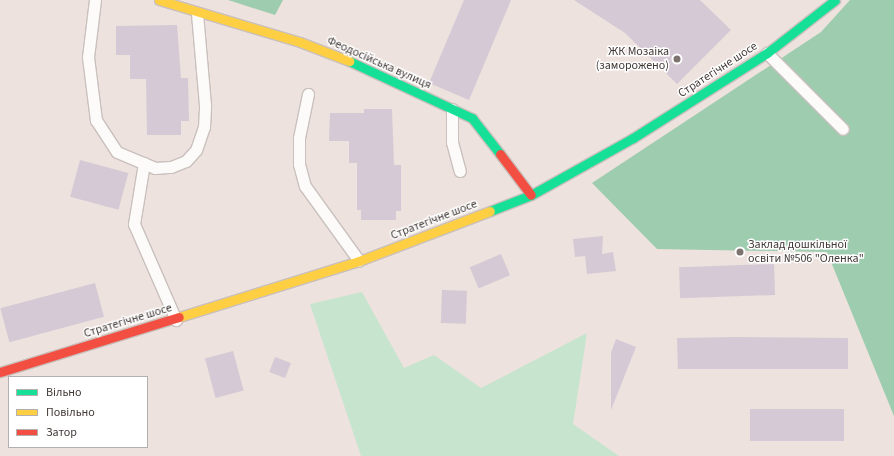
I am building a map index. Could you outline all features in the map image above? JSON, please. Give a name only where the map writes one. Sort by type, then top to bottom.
[{"type":"street","name":"Феодосійська вулиця","points":[[159,0],[197,13],[300,42],[363,66],[472,118],[531,195]]},
{"type":"street","name":"Стратегічне шосе","points":[[0,372],[176,320],[359,261],[531,195],[633,138],[767,52],[835,0]]},
{"type":"lane","points":[[95,0],[88,57],[96,120],[117,152],[155,168],[171,167],[186,161],[198,144],[204,127],[205,106],[197,13]]},
{"type":"lane","points":[[767,52],[843,128]]},
{"type":"lane","points":[[308,94],[299,138],[299,164],[305,186],[359,261]]},
{"type":"lane","points":[[452,109],[452,142],[460,171]]},
{"type":"lane","points":[[144,163],[134,224],[176,320]]},
{"type":"green space","points":[[228,0],[283,0],[275,15]]},
{"type":"green space","points":[[850,0],[894,0],[894,416],[827,252],[657,249],[592,183],[821,32]]},
{"type":"green space","points":[[362,292],[404,368],[434,355],[481,388],[587,333],[573,424],[619,456],[361,456],[310,304]]},
{"type":"building","points":[[464,0],[511,0],[469,100],[429,83]]},
{"type":"building","name":"ЖК Мозаіка (заморожено)","points":[[574,0],[700,0],[731,30],[677,84],[625,33]]},
{"type":"building","points":[[177,25],[181,78],[188,78],[189,121],[181,121],[181,135],[147,135],[146,79],[130,79],[130,55],[116,55],[116,26]]},
{"type":"building","points":[[364,109],[392,109],[394,165],[401,165],[401,211],[396,211],[396,220],[361,220],[361,210],[357,210],[357,163],[349,163],[349,141],[329,141],[330,113],[364,113]]},
{"type":"building","points":[[80,160],[128,173],[118,210],[70,197]]},
{"type":"building","points":[[603,236],[602,254],[613,252],[616,271],[587,274],[585,256],[575,257],[573,239]]},
{"type":"building","points":[[501,254],[510,275],[479,288],[470,267]]},
{"type":"building","points":[[774,264],[775,295],[680,298],[679,267]]},
{"type":"building","points":[[95,283],[104,317],[9,342],[0,308]]},
{"type":"building","points":[[442,290],[467,291],[466,324],[441,323]]},
{"type":"building","points":[[677,338],[848,338],[848,369],[678,369]]},
{"type":"building","points":[[616,339],[636,347],[611,410],[611,353]]},
{"type":"building","points":[[233,351],[244,391],[216,398],[205,359]]},
{"type":"building","points":[[275,357],[291,363],[285,378],[269,372]]},
{"type":"building","points":[[750,409],[844,409],[844,441],[750,441]]},
{"type":"traffic: fast","points":[[490,211],[531,195],[633,138],[767,53],[835,0]]},
{"type":"traffic: fast","points":[[349,61],[472,118],[500,154]]},
{"type":"traffic: slow","points":[[159,0],[300,42],[349,61]]},
{"type":"traffic: slow","points":[[179,317],[359,261],[490,211]]},
{"type":"traffic: jam","points":[[500,154],[531,195]]},
{"type":"traffic: jam","points":[[0,372],[179,317]]},
{"type":"place","name":"ЖК Мозаіка (заморожено)","points":[[677,59]]},
{"type":"place","name":"Заклад дошкільної освіти №506 \"Оленка\"","points":[[740,252]]}]
